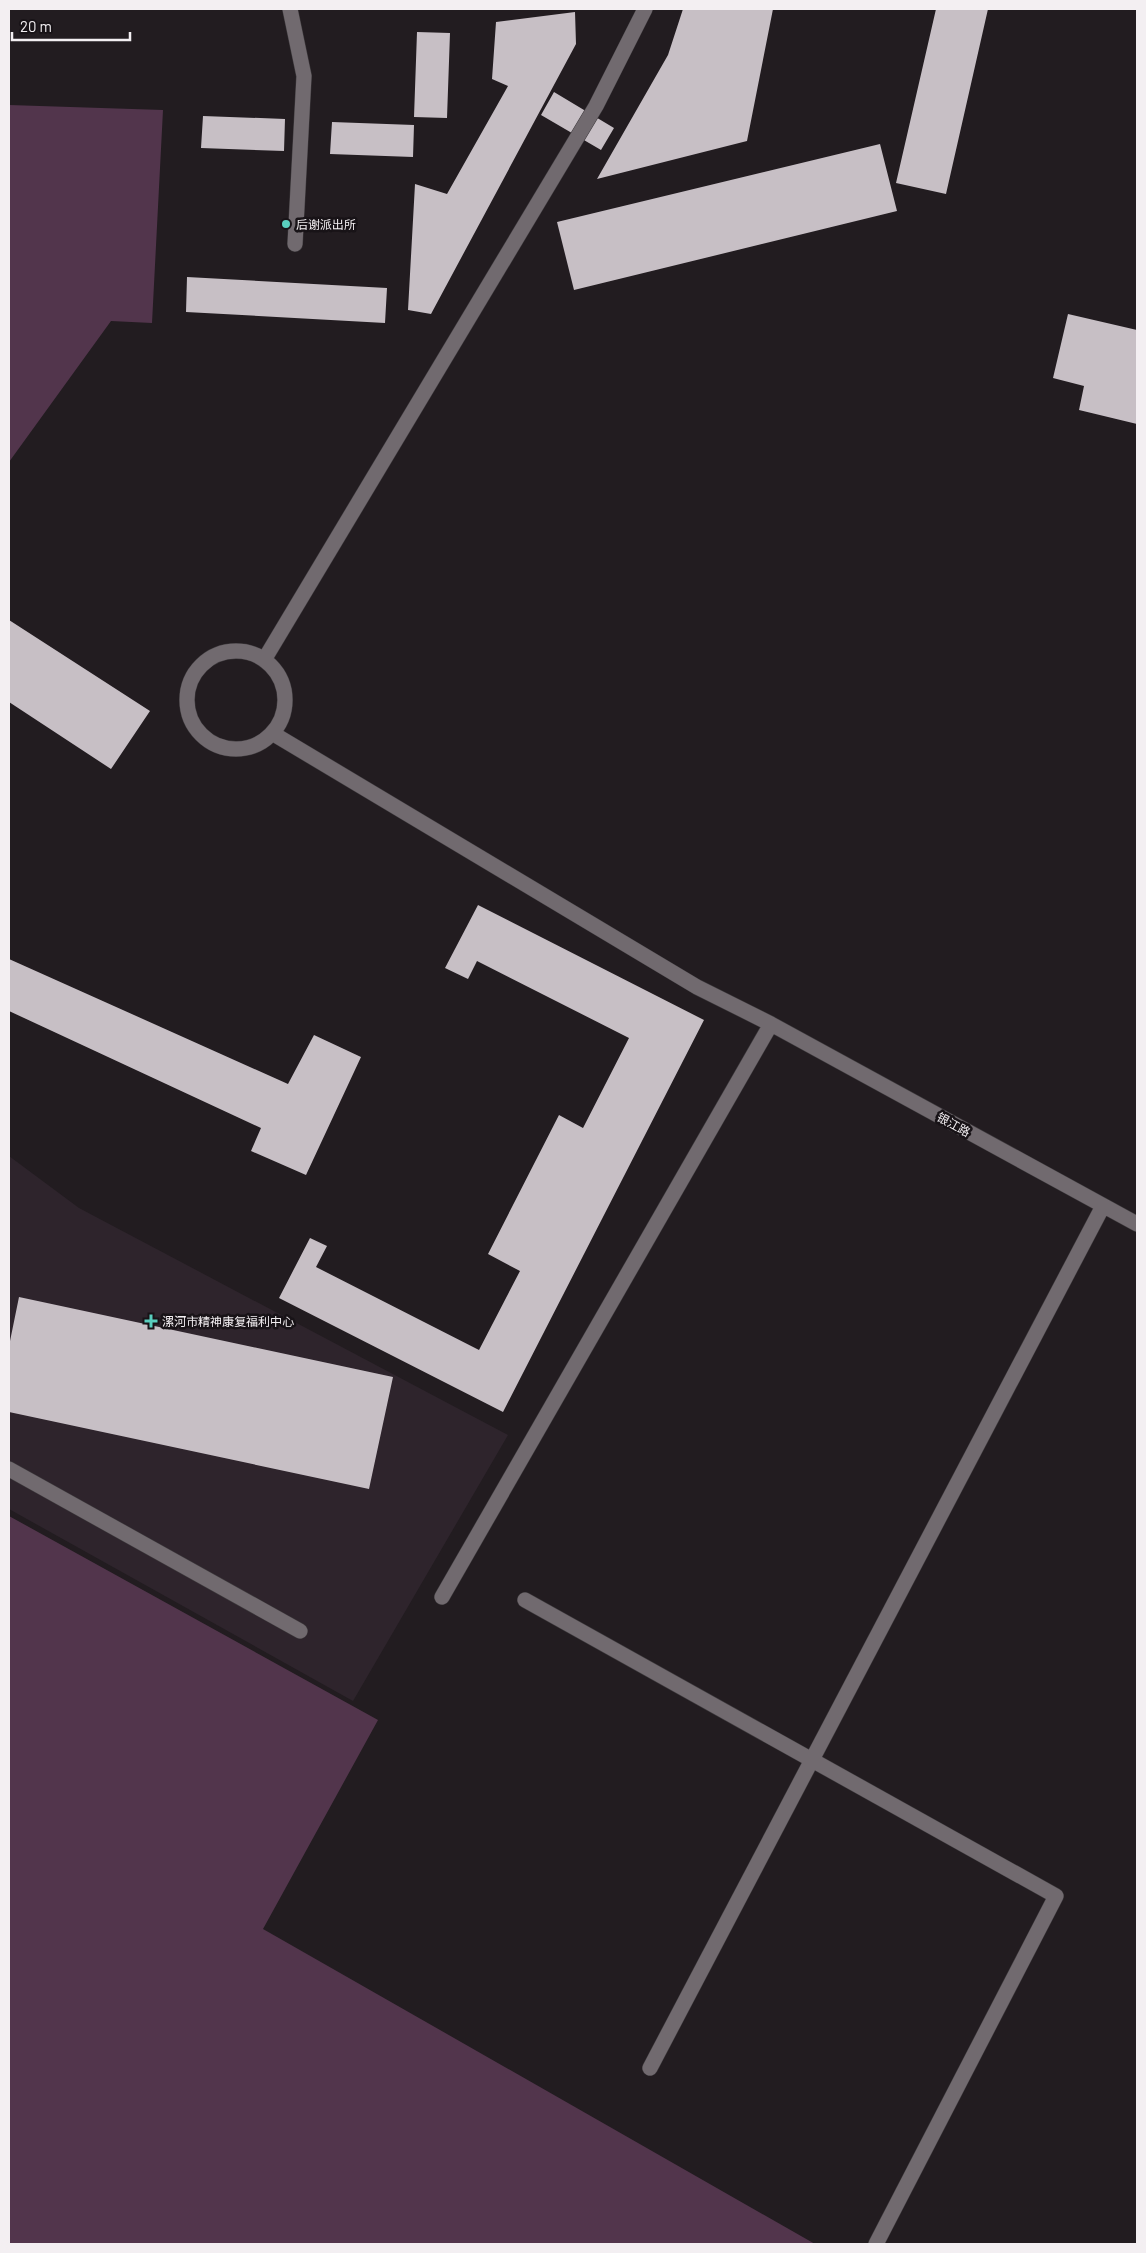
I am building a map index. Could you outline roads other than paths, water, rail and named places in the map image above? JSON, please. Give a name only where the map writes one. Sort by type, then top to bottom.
[{"type":"street","points":[[290,9],[304,76],[295,244]]},
{"type":"street","points":[[264,660],[596,106],[645,9]]},
{"type":"street","points":[[232,651],[249,653],[264,660],[276,672],[283,687],[285,703],[281,719],[272,733],[259,743],[244,749],[228,749],[213,744],[200,735],[191,721],[186,706],[187,690],[193,676],[203,664],[216,655],[232,651]]},
{"type":"street","name":"银江路","points":[[272,733],[697,987],[771,1024],[1137,1224]]},
{"type":"street","points":[[442,1597],[771,1024]]},
{"type":"street","points":[[650,2068],[1103,1206]]},
{"type":"street","points":[[9,1469],[300,1632]]},
{"type":"street","points":[[525,1600],[1056,1896],[876,2244]]},
{"type":"place","name":"后谢派出所","points":[[286,224]]},
{"type":"place","name":"漯河市精神康复福利中心","points":[[151,1321]]}]
